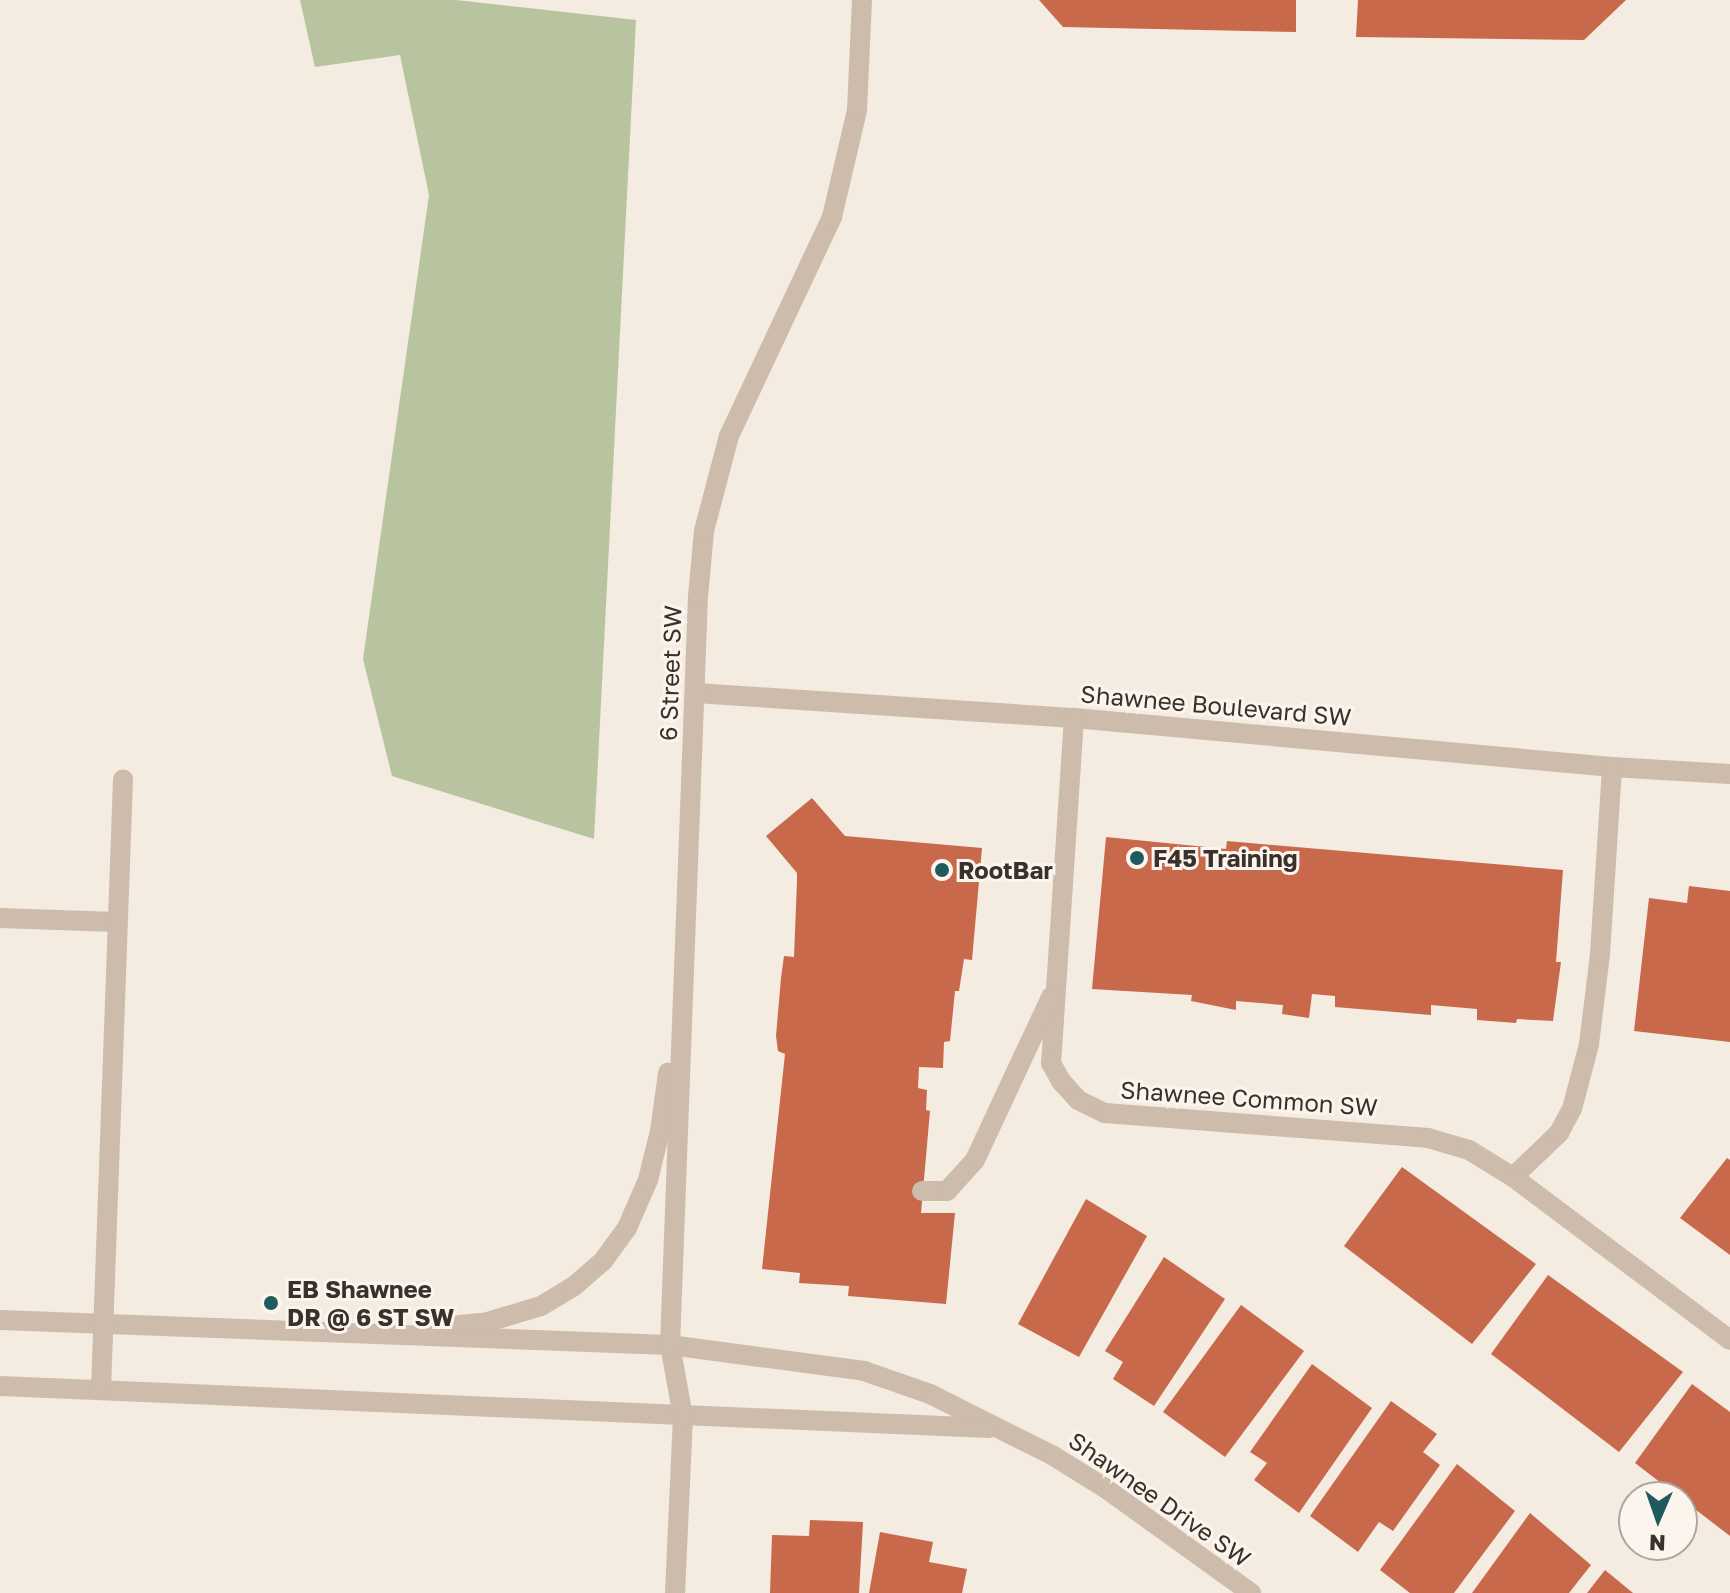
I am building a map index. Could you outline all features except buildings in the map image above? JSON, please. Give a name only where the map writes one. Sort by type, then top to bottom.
[{"type":"street","name":"6 Street SW","points":[[675,1593],[683,1417],[670,1345],[684,951],[704,531],[729,436],[832,217],[857,110],[862,0]]},
{"type":"street","name":"Shawnee Boulevard SW","points":[[696,693],[1074,718],[1612,767],[1730,774]]},
{"type":"street","name":"Shawnee Common SW","points":[[1074,718],[1051,1063],[1061,1081],[1078,1100],[1105,1113],[1428,1138],[1469,1150],[1513,1177],[1730,1340]]},
{"type":"street","points":[[1513,1177],[1559,1133],[1572,1109],[1589,1044],[1600,954],[1612,767]]},
{"type":"street","points":[[101,1389],[123,779]]},
{"type":"street","points":[[0,918],[116,922]]},
{"type":"street","points":[[0,1320],[363,1331],[484,1323],[541,1306],[573,1287],[603,1261],[627,1228],[648,1180],[660,1131],[684,951]]},
{"type":"street","points":[[922,1191],[947,1191],[975,1160],[1056,986]]},
{"type":"street","name":"Shawnee Drive SW","points":[[363,1331],[670,1345],[864,1371],[930,1394],[1052,1455],[1105,1488],[1251,1593]]},
{"type":"street","points":[[0,1386],[997,1428]]},
{"type":"green space","points":[[300,0],[456,0],[636,20],[594,839],[392,776],[363,659],[429,195],[400,55],[315,67]]},
{"type":"place","name":"F45 Training","points":[[1137,858]]},
{"type":"place","name":"RootBar","points":[[942,870]]},
{"type":"place","name":"EB Shawnee DR @ 6 ST SW","points":[[271,1303]]}]
